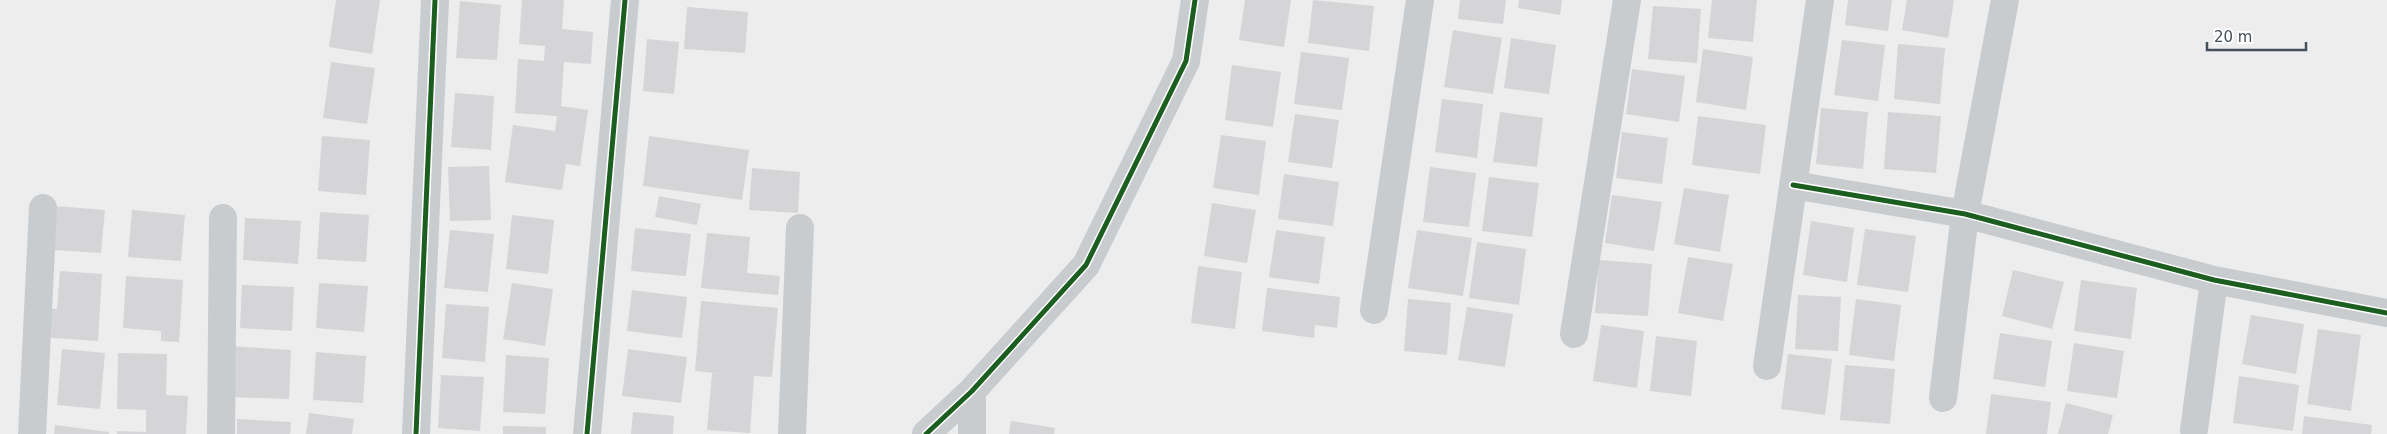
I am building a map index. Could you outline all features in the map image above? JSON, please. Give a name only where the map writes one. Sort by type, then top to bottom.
[{"type":"street","points":[[416,434],[435,0]]},
{"type":"street","points":[[587,434],[626,0]]},
{"type":"street","points":[[926,434],[972,391],[1086,265],[1186,61],[1195,0]]},
{"type":"street","points":[[1374,310],[1420,0]]},
{"type":"street","points":[[1574,334],[1627,0]]},
{"type":"street","points":[[1767,366],[1820,0]]},
{"type":"street","points":[[1943,398],[1966,214],[2005,0]]},
{"type":"street","points":[[1793,185],[1966,214],[2214,280],[2387,312]]},
{"type":"street","points":[[32,434],[43,208]]},
{"type":"street","points":[[221,434],[223,218]]},
{"type":"street","points":[[792,434],[800,228]]},
{"type":"street","points":[[2194,430],[2214,280]]},
{"type":"street","points":[[972,391],[972,434]]},
{"type":"building","points":[[336,0],[380,0],[372,54],[329,47]]},
{"type":"building","points":[[522,0],[564,0],[562,29],[593,32],[591,64],[564,62],[561,106],[588,110],[580,166],[566,164],[562,190],[505,182],[513,125],[555,131],[557,116],[515,113],[518,59],[544,61],[545,46],[519,44]]},
{"type":"building","points":[[1245,0],[1291,0],[1284,47],[1239,40]]},
{"type":"building","points":[[1313,0],[1374,6],[1369,51],[1308,43]]},
{"type":"building","points":[[1460,0],[1506,0],[1503,24],[1458,19]]},
{"type":"building","points":[[1519,0],[1562,0],[1560,15],[1518,8]]},
{"type":"building","points":[[1712,0],[1757,0],[1753,42],[1708,38]]},
{"type":"building","points":[[1848,0],[1892,0],[1888,31],[1845,25]]},
{"type":"building","points":[[1907,0],[1954,0],[1948,38],[1902,30]]},
{"type":"building","points":[[460,1],[501,5],[497,60],[456,58]]},
{"type":"building","points":[[1653,6],[1701,9],[1697,63],[1648,59]]},
{"type":"building","points":[[687,7],[748,12],[745,53],[684,49]]},
{"type":"building","points":[[1453,30],[1502,38],[1493,94],[1444,87]]},
{"type":"building","points":[[1511,38],[1556,45],[1549,94],[1504,88]]},
{"type":"building","points":[[647,39],[679,42],[674,94],[643,91]]},
{"type":"building","points":[[1842,40],[1885,45],[1878,101],[1834,95]]},
{"type":"building","points":[[1898,44],[1945,48],[1940,104],[1894,99]]},
{"type":"building","points":[[1703,49],[1753,57],[1746,110],[1696,102]]},
{"type":"building","points":[[1301,52],[1349,58],[1342,110],[1294,104]]},
{"type":"building","points":[[331,62],[375,68],[367,124],[323,118]]},
{"type":"building","points":[[1232,65],[1281,72],[1273,127],[1225,120]]},
{"type":"building","points":[[1632,69],[1685,76],[1679,122],[1626,114]]},
{"type":"building","points":[[455,93],[494,96],[491,150],[451,147]]},
{"type":"building","points":[[1442,99],[1483,104],[1477,158],[1435,152]]},
{"type":"building","points":[[1821,108],[1868,112],[1863,169],[1816,164]]},
{"type":"building","points":[[1500,112],[1543,118],[1537,167],[1493,162]]},
{"type":"building","points":[[1888,112],[1941,116],[1936,173],[1884,169]]},
{"type":"building","points":[[1295,114],[1339,120],[1332,168],[1288,162]]},
{"type":"building","points":[[1698,116],[1766,125],[1760,174],[1692,165]]},
{"type":"building","points":[[1622,132],[1668,138],[1662,184],[1616,178]]},
{"type":"building","points":[[1221,135],[1266,141],[1259,195],[1213,188]]},
{"type":"building","points":[[322,136],[370,140],[366,195],[318,191]]},
{"type":"building","points":[[649,136],[749,150],[742,200],[643,186]]},
{"type":"building","points":[[489,166],[491,220],[450,221],[448,167]]},
{"type":"building","points":[[1430,167],[1476,173],[1469,227],[1423,222]]},
{"type":"building","points":[[752,168],[800,172],[798,213],[749,210]]},
{"type":"building","points":[[1284,174],[1339,182],[1333,226],[1278,219]]},
{"type":"building","points":[[1489,177],[1539,183],[1532,237],[1482,231]]},
{"type":"building","points":[[1684,188],[1729,195],[1720,252],[1674,244]]},
{"type":"building","points":[[1612,195],[1662,202],[1654,251],[1605,243]]},
{"type":"building","points":[[659,196],[701,204],[697,225],[655,217]]},
{"type":"building","points":[[1212,203],[1256,210],[1247,263],[1204,256]]},
{"type":"building","points":[[56,206],[105,210],[101,253],[53,250]]},
{"type":"building","points":[[132,210],[185,215],[181,261],[128,257]]},
{"type":"building","points":[[320,212],[369,215],[366,262],[317,259]]},
{"type":"building","points":[[512,215],[554,220],[548,274],[506,269]]},
{"type":"building","points":[[245,218],[301,221],[298,264],[243,260]]},
{"type":"building","points":[[1811,221],[1854,228],[1847,282],[1803,275]]},
{"type":"building","points":[[635,228],[691,234],[686,276],[631,271]]},
{"type":"building","points":[[1865,229],[1916,236],[1908,292],[1857,285]]},
{"type":"building","points":[[450,230],[494,234],[488,292],[444,288]]},
{"type":"building","points":[[1276,230],[1325,237],[1319,284],[1269,277]]},
{"type":"building","points":[[1417,230],[1472,238],[1463,296],[1408,288]]},
{"type":"building","points":[[707,233],[750,237],[747,273],[780,276],[778,295],[701,288]]},
{"type":"building","points":[[1477,242],[1526,249],[1519,305],[1469,298]]},
{"type":"building","points":[[1688,257],[1733,264],[1723,321],[1678,313]]},
{"type":"building","points":[[1599,260],[1652,264],[1648,316],[1595,313]]},
{"type":"building","points":[[1198,266],[1242,272],[1235,329],[1191,323]]},
{"type":"building","points":[[2013,270],[2064,282],[2052,329],[2002,316]]},
{"type":"building","points":[[60,271],[102,274],[98,341],[38,337],[40,308],[57,309]]},
{"type":"building","points":[[126,276],[183,280],[179,342],[161,341],[161,331],[123,328]]},
{"type":"building","points":[[2081,280],[2137,288],[2131,339],[2074,331]]},
{"type":"building","points":[[319,283],[368,286],[364,332],[316,328]]},
{"type":"building","points":[[512,283],[553,289],[545,346],[503,339]]},
{"type":"building","points":[[242,285],[294,287],[292,331],[240,328]]},
{"type":"building","points":[[1267,288],[1340,297],[1337,328],[1315,325],[1314,338],[1262,331]]},
{"type":"building","points":[[632,290],[687,297],[682,338],[627,331]]},
{"type":"building","points":[[1798,295],[1841,297],[1838,351],[1795,349]]},
{"type":"building","points":[[1408,299],[1451,303],[1447,355],[1404,351]]},
{"type":"building","points":[[1856,299],[1901,305],[1894,361],[1849,355]]},
{"type":"building","points":[[701,301],[778,308],[772,377],[754,376],[750,433],[707,430],[712,373],[725,374],[695,371]]},
{"type":"building","points":[[446,304],[489,307],[485,362],[442,358]]},
{"type":"building","points":[[1467,307],[1513,314],[1505,367],[1458,360]]},
{"type":"building","points":[[2251,315],[2304,324],[2296,374],[2242,364]]},
{"type":"building","points":[[1601,325],[1644,331],[1637,388],[1593,381]]},
{"type":"building","points":[[2318,329],[2361,335],[2351,411],[2307,404]]},
{"type":"building","points":[[2000,333],[2052,341],[2045,387],[1993,379]]},
{"type":"building","points":[[1656,336],[1697,341],[1691,396],[1650,391]]},
{"type":"building","points":[[2074,343],[2124,351],[2117,398],[2067,391]]},
{"type":"building","points":[[231,346],[291,350],[289,399],[229,397]]},
{"type":"building","points":[[62,349],[105,353],[100,409],[57,405]]},
{"type":"building","points":[[628,349],[687,357],[681,403],[622,396]]},
{"type":"building","points":[[316,352],[366,356],[363,403],[313,400]]},
{"type":"building","points":[[118,353],[167,354],[166,395],[188,396],[186,434],[117,434],[117,431],[146,432],[146,410],[117,409]]},
{"type":"building","points":[[1788,354],[1832,359],[1825,415],[1781,409]]},
{"type":"building","points":[[506,355],[549,358],[545,414],[503,412]]},
{"type":"building","points":[[1845,365],[1895,369],[1890,424],[1840,420]]},
{"type":"building","points":[[441,375],[484,377],[480,431],[438,428]]},
{"type":"building","points":[[2239,376],[2299,385],[2293,431],[2233,423]]},
{"type":"building","points":[[1991,394],[2051,402],[2047,434],[1986,434]]},
{"type":"building","points":[[2066,403],[2113,415],[2108,434],[2058,434]]},
{"type":"building","points":[[633,412],[674,416],[673,434],[631,434]]},
{"type":"building","points":[[309,413],[354,419],[352,434],[306,434]]},
{"type":"building","points":[[2304,416],[2372,425],[2371,434],[2302,434]]},
{"type":"building","points":[[237,419],[291,422],[290,434],[237,434]]},
{"type":"building","points":[[1011,421],[1055,428],[1054,434],[1009,434]]},
{"type":"building","points":[[55,425],[109,432],[109,434],[54,434]]},
{"type":"building","points":[[503,426],[546,427],[546,434],[503,434]]},
{"type":"cycle path","points":[[416,434],[435,0]]},
{"type":"cycle path","points":[[587,434],[625,0]]},
{"type":"cycle path","points":[[926,434],[972,391],[1086,265],[1186,61],[1195,0]]},
{"type":"cycle path","points":[[1793,185],[1965,214],[2214,280],[2387,313]]}]
